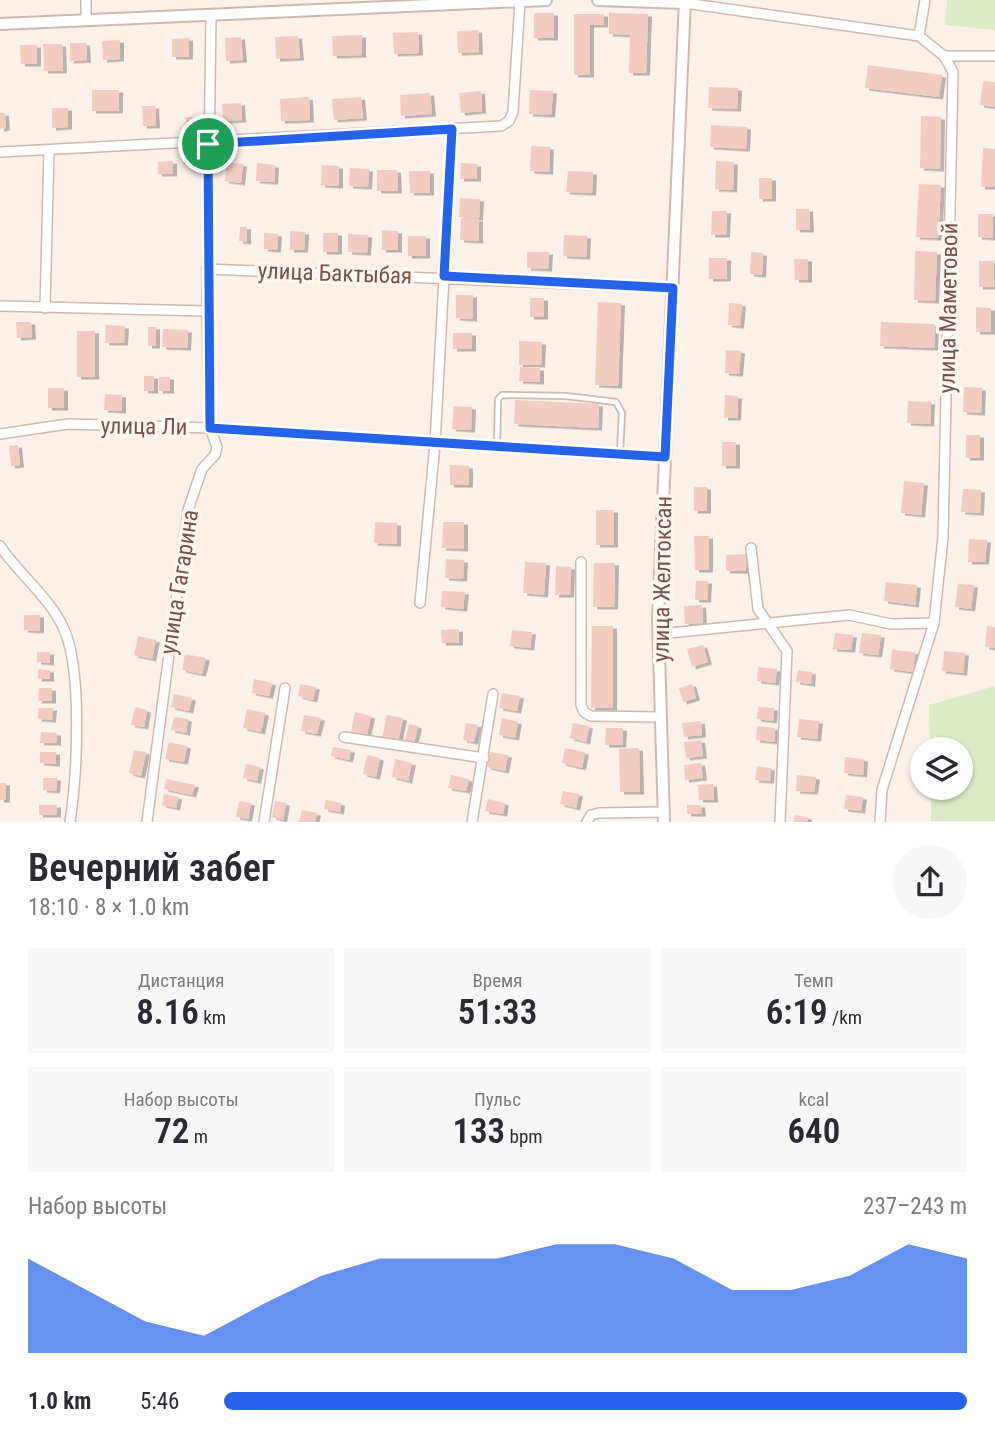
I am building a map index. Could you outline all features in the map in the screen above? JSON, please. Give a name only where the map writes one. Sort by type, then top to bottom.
[{"type":"street","points":[[86,0],[86,18]]},
{"type":"street","points":[[0,24],[86,18],[211,15],[340,4],[546,0]]},
{"type":"street","points":[[598,0],[685,1],[919,36],[944,56],[995,57]]},
{"type":"street","points":[[919,36],[925,0]]},
{"type":"street","name":"улица Желтоксан","points":[[664,816],[659,717],[660,634],[685,1]]},
{"type":"street","points":[[0,152],[208,144],[501,126],[509,121],[513,112],[520,2]]},
{"type":"street","name":"улица Гагарина","points":[[147,821],[188,510],[202,469],[215,455],[217,447],[210,428],[207,311],[211,15]]},
{"type":"street","name":"улица Маметовой","points":[[880,821],[882,790],[934,623],[943,537],[953,72],[944,56]]},
{"type":"street","points":[[420,603],[435,444],[452,129]]},
{"type":"street","points":[[45,307],[49,150]]},
{"type":"street","name":"улица Бактыбая","points":[[207,268],[444,276],[673,288]]},
{"type":"street","points":[[0,306],[207,311]]},
{"type":"street","name":"улица Ли","points":[[0,434],[68,424],[210,428],[665,457]]},
{"type":"street","points":[[0,546],[65,629],[73,668],[76,726],[70,821]]},
{"type":"street","points":[[751,548],[758,609],[771,624],[787,651],[780,821]]},
{"type":"street","points":[[581,562],[581,705],[584,712],[591,716],[659,717]]},
{"type":"street","points":[[660,634],[849,615],[891,624],[934,623]]},
{"type":"street","points":[[265,821],[285,688]]},
{"type":"street","points":[[472,821],[493,694]]},
{"type":"street","points":[[344,737],[484,758]]},
{"type":"street","points":[[587,821],[592,815],[599,813],[664,816]]},
{"type":"lane","points":[[497,447],[498,399],[502,395],[566,396],[617,402],[622,413],[620,453]]},
{"type":"green space","points":[[947,0],[995,0],[995,30],[945,25]]},
{"type":"green space","points":[[995,686],[995,821],[931,821],[931,800],[973,800],[973,737],[930,737],[929,705]]},
{"type":"building","points":[[534,13],[554,13],[554,38],[534,38]]},
{"type":"building","points":[[609,13],[648,14],[646,73],[629,73],[630,35],[609,34]]},
{"type":"building","points":[[574,14],[604,14],[604,25],[590,25],[590,75],[574,75]]},
{"type":"building","points":[[478,30],[479,52],[458,53],[457,31]]},
{"type":"building","points":[[418,32],[419,53],[394,54],[393,33]]},
{"type":"building","points":[[362,35],[362,55],[333,56],[332,36]]},
{"type":"building","points":[[298,36],[300,58],[276,59],[275,37]]},
{"type":"building","points":[[241,37],[243,60],[226,61],[225,38]]},
{"type":"building","points":[[189,38],[189,57],[172,57],[172,39]]},
{"type":"building","points":[[120,40],[120,59],[103,60],[102,41]]},
{"type":"building","points":[[70,43],[86,43],[87,60],[70,61]]},
{"type":"building","points":[[43,44],[62,44],[63,71],[44,71]]},
{"type":"building","points":[[20,45],[37,45],[37,64],[21,64]]},
{"type":"building","points":[[868,65],[942,75],[939,97],[865,88]]},
{"type":"building","points":[[983,81],[995,82],[995,107],[980,105]]},
{"type":"building","points":[[709,87],[738,88],[737,109],[708,108]]},
{"type":"building","points":[[92,90],[119,90],[119,111],[92,111]]},
{"type":"building","points":[[530,90],[553,91],[551,115],[529,114]]},
{"type":"building","points":[[481,91],[482,111],[461,113],[459,93]]},
{"type":"building","points":[[430,93],[432,114],[401,116],[400,95]]},
{"type":"building","points":[[309,97],[310,120],[281,121],[280,99]]},
{"type":"building","points":[[361,97],[363,118],[334,120],[332,99]]},
{"type":"building","points":[[241,103],[242,120],[223,121],[222,104]]},
{"type":"building","points":[[142,106],[155,106],[156,126],[143,126]]},
{"type":"building","points":[[52,108],[68,108],[68,127],[52,128]]},
{"type":"building","points":[[0,113],[5,113],[6,128],[0,129]]},
{"type":"building","points":[[921,116],[941,117],[940,169],[920,168]]},
{"type":"building","points":[[186,117],[202,117],[202,133],[186,134]]},
{"type":"building","points":[[711,125],[747,127],[746,149],[710,147]]},
{"type":"building","points":[[531,146],[550,147],[549,172],[530,171]]},
{"type":"building","points":[[983,148],[995,149],[995,187],[981,187]]},
{"type":"building","points":[[173,161],[173,174],[158,174],[158,162]]},
{"type":"building","points":[[716,161],[734,162],[733,190],[715,189]]},
{"type":"building","points":[[227,162],[243,164],[241,183],[225,181]]},
{"type":"building","points":[[257,163],[275,165],[274,182],[256,181]]},
{"type":"building","points":[[461,163],[477,164],[477,179],[460,179]]},
{"type":"building","points":[[322,165],[339,166],[339,186],[321,185]]},
{"type":"building","points":[[350,168],[369,169],[368,187],[349,186]]},
{"type":"building","points":[[377,170],[397,170],[398,191],[377,191]]},
{"type":"building","points":[[409,171],[430,171],[430,193],[410,193]]},
{"type":"building","points":[[568,171],[593,172],[592,193],[566,192]]},
{"type":"building","points":[[759,178],[772,178],[772,199],[759,199]]},
{"type":"building","points":[[919,184],[941,185],[938,238],[916,237]]},
{"type":"building","points":[[460,198],[480,199],[479,218],[459,217]]},
{"type":"building","points":[[796,209],[809,209],[810,230],[796,230]]},
{"type":"building","points":[[712,211],[727,211],[726,235],[711,235]]},
{"type":"building","points":[[978,214],[993,214],[993,238],[978,237]]},
{"type":"building","points":[[461,218],[479,219],[479,241],[460,240]]},
{"type":"building","points":[[240,227],[247,227],[247,242],[239,241]]},
{"type":"building","points":[[382,230],[398,231],[398,250],[382,250]]},
{"type":"building","points":[[290,231],[305,232],[304,250],[290,250]]},
{"type":"building","points":[[264,233],[278,234],[277,250],[264,249]]},
{"type":"building","points":[[323,233],[338,233],[338,252],[323,252]]},
{"type":"building","points":[[348,234],[368,235],[367,253],[348,252]]},
{"type":"building","points":[[564,235],[587,236],[586,257],[563,256]]},
{"type":"building","points":[[408,236],[426,236],[426,256],[408,256]]},
{"type":"building","points":[[915,251],[937,252],[935,301],[914,300]]},
{"type":"building","points":[[527,252],[549,252],[548,269],[527,268]]},
{"type":"building","points":[[751,252],[763,253],[762,275],[750,274]]},
{"type":"building","points":[[709,258],[727,258],[727,279],[709,279]]},
{"type":"building","points":[[794,259],[808,259],[808,280],[795,280]]},
{"type":"building","points":[[979,261],[994,261],[994,287],[979,287]]},
{"type":"building","points":[[456,295],[473,295],[473,319],[456,318]]},
{"type":"building","points":[[530,298],[544,298],[544,317],[530,317]]},
{"type":"building","points":[[598,302],[621,303],[618,386],[595,385]]},
{"type":"building","points":[[729,303],[742,304],[740,326],[728,325]]},
{"type":"building","points":[[976,307],[991,308],[991,332],[976,332]]},
{"type":"building","points":[[16,322],[31,322],[32,337],[17,338]]},
{"type":"building","points":[[881,322],[935,324],[934,348],[880,346]]},
{"type":"building","points":[[106,325],[125,326],[124,343],[105,343]]},
{"type":"building","points":[[148,327],[156,327],[156,346],[148,346]]},
{"type":"building","points":[[163,329],[188,330],[187,348],[162,347]]},
{"type":"building","points":[[77,331],[95,331],[95,377],[77,377]]},
{"type":"building","points":[[453,333],[472,333],[472,349],[453,349]]},
{"type":"building","points":[[519,341],[542,342],[541,365],[519,365]]},
{"type":"building","points":[[726,350],[741,351],[739,374],[725,373]]},
{"type":"building","points":[[520,367],[540,368],[540,382],[519,381]]},
{"type":"building","points":[[144,376],[154,376],[154,391],[144,391]]},
{"type":"building","points":[[159,377],[170,377],[170,391],[159,391]]},
{"type":"building","points":[[964,387],[982,388],[981,413],[963,412]]},
{"type":"building","points":[[48,388],[64,388],[64,408],[48,408]]},
{"type":"building","points":[[105,394],[122,395],[122,411],[104,410]]},
{"type":"building","points":[[725,395],[738,396],[737,418],[724,418]]},
{"type":"building","points":[[515,400],[599,404],[598,428],[514,424]]},
{"type":"building","points":[[908,401],[931,402],[930,424],[907,423]]},
{"type":"building","points":[[454,406],[472,407],[471,430],[452,429]]},
{"type":"building","points":[[966,435],[980,435],[980,458],[966,458]]},
{"type":"building","points":[[722,442],[736,442],[736,466],[722,466]]},
{"type":"building","points":[[18,445],[20,465],[11,466],[9,446]]},
{"type":"building","points":[[450,465],[469,466],[469,485],[450,485]]},
{"type":"building","points":[[904,481],[924,483],[921,515],[901,513]]},
{"type":"building","points":[[694,487],[707,487],[707,511],[694,511]]},
{"type":"building","points":[[963,489],[981,490],[980,513],[961,512]]},
{"type":"building","points":[[596,510],[614,510],[614,545],[596,545]]},
{"type":"building","points":[[375,522],[397,523],[397,544],[374,543]]},
{"type":"building","points":[[443,522],[464,522],[464,549],[442,548]]},
{"type":"building","points":[[694,536],[709,536],[709,570],[695,570]]},
{"type":"building","points":[[969,539],[987,540],[985,562],[968,562]]},
{"type":"building","points":[[746,554],[746,571],[726,571],[726,555]]},
{"type":"building","points":[[446,559],[464,560],[463,579],[445,578]]},
{"type":"building","points":[[525,562],[546,563],[544,595],[523,593]]},
{"type":"building","points":[[594,563],[615,563],[614,607],[593,607]]},
{"type":"building","points":[[556,566],[571,567],[570,595],[555,595]]},
{"type":"building","points":[[696,581],[708,581],[707,600],[695,600]]},
{"type":"building","points":[[886,582],[917,585],[915,605],[884,601]]},
{"type":"building","points":[[958,584],[974,585],[971,609],[955,607]]},
{"type":"building","points":[[442,591],[465,592],[463,609],[441,607]]},
{"type":"building","points":[[702,605],[703,623],[685,624],[684,606]]},
{"type":"building","points":[[24,615],[40,615],[40,631],[24,630]]},
{"type":"building","points":[[592,626],[613,626],[613,708],[591,708]]},
{"type":"building","points":[[987,626],[995,627],[995,648],[985,647]]},
{"type":"building","points":[[459,629],[459,643],[442,643],[441,630]]},
{"type":"building","points":[[512,630],[532,632],[530,648],[510,646]]},
{"type":"building","points":[[835,633],[853,635],[851,650],[833,649]]},
{"type":"building","points":[[862,633],[881,635],[878,655],[859,653]]},
{"type":"building","points":[[138,636],[156,640],[152,659],[134,655]]},
{"type":"building","points":[[703,645],[708,662],[692,667],[687,649]]},
{"type":"building","points":[[892,650],[915,652],[913,672],[890,669]]},
{"type":"building","points":[[944,651],[965,653],[963,673],[942,671]]},
{"type":"building","points":[[37,652],[50,652],[50,663],[37,662]]},
{"type":"building","points":[[185,654],[206,658],[202,674],[182,670]]},
{"type":"building","points":[[758,667],[777,669],[775,683],[757,681]]},
{"type":"building","points":[[38,669],[50,670],[50,679],[38,679]]},
{"type":"building","points":[[798,670],[812,672],[811,684],[796,682]]},
{"type":"building","points":[[254,679],[272,683],[269,696],[252,693]]},
{"type":"building","points":[[300,684],[316,687],[313,700],[298,696]]},
{"type":"building","points":[[692,684],[696,698],[683,702],[679,688]]},
{"type":"building","points":[[39,688],[52,688],[52,701],[38,701]]},
{"type":"building","points":[[502,693],[520,696],[517,711],[499,708]]},
{"type":"building","points":[[174,694],[192,698],[189,711],[171,707]]},
{"type":"building","points":[[135,707],[147,710],[144,727],[131,725]]},
{"type":"building","points":[[758,707],[774,708],[773,721],[757,719]]},
{"type":"building","points":[[38,708],[53,708],[52,720],[38,719]]},
{"type":"building","points":[[247,709],[265,713],[261,732],[243,728]]},
{"type":"building","points":[[355,712],[371,716],[367,735],[351,732]]},
{"type":"building","points":[[304,715],[321,718],[317,734],[301,731]]},
{"type":"building","points":[[387,715],[403,718],[398,742],[382,738]]},
{"type":"building","points":[[174,717],[188,719],[186,733],[171,730]]},
{"type":"building","points":[[502,718],[518,722],[515,738],[499,735]]},
{"type":"building","points":[[799,719],[819,721],[817,739],[797,737]]},
{"type":"building","points":[[701,721],[702,735],[684,737],[682,723]]},
{"type":"building","points":[[466,723],[478,725],[474,742],[463,740]]},
{"type":"building","points":[[573,723],[589,726],[586,742],[570,738]]},
{"type":"building","points":[[409,724],[418,726],[414,743],[405,741]]},
{"type":"building","points":[[757,726],[775,728],[774,742],[756,740]]},
{"type":"building","points":[[606,728],[623,728],[622,745],[605,745]]},
{"type":"building","points":[[41,732],[57,733],[57,743],[40,743]]},
{"type":"building","points":[[701,740],[703,756],[686,758],[684,742]]},
{"type":"building","points":[[169,742],[187,746],[184,762],[165,759]]},
{"type":"building","points":[[333,747],[351,750],[349,760],[331,756]]},
{"type":"building","points":[[565,748],[585,752],[582,768],[562,763]]},
{"type":"building","points":[[639,748],[640,792],[620,792],[619,749]]},
{"type":"building","points":[[134,750],[146,752],[141,776],[129,773]]},
{"type":"building","points":[[40,752],[56,752],[56,764],[40,763]]},
{"type":"building","points":[[490,752],[508,755],[505,771],[487,767]]},
{"type":"building","points":[[367,755],[380,758],[376,777],[363,774]]},
{"type":"building","points":[[845,757],[864,759],[863,775],[844,773]]},
{"type":"building","points":[[395,759],[412,763],[408,781],[392,777]]},
{"type":"building","points":[[701,763],[703,778],[685,780],[684,765]]},
{"type":"building","points":[[246,764],[260,767],[257,781],[243,778]]},
{"type":"building","points":[[757,766],[771,768],[770,781],[755,780]]},
{"type":"building","points":[[451,775],[469,779],[466,791],[448,788]]},
{"type":"building","points":[[797,775],[816,777],[814,792],[796,791]]},
{"type":"building","points":[[43,778],[57,778],[56,791],[43,790]]},
{"type":"building","points":[[166,779],[195,785],[192,795],[164,789]]},
{"type":"building","points":[[0,783],[6,783],[6,800],[0,800]]},
{"type":"building","points":[[713,784],[714,800],[699,800],[698,785]]},
{"type":"building","points":[[563,791],[579,794],[576,808],[560,804]]},
{"type":"building","points":[[164,794],[178,797],[176,808],[162,805]]},
{"type":"building","points":[[846,795],[863,797],[861,811],[844,809]]},
{"type":"building","points":[[488,799],[505,803],[503,814],[485,811]]},
{"type":"building","points":[[326,800],[341,803],[340,812],[324,809]]},
{"type":"building","points":[[239,801],[251,803],[248,819],[236,817]]},
{"type":"building","points":[[275,801],[286,803],[283,820],[272,817]]},
{"type":"building","points":[[39,805],[57,805],[57,815],[39,815]]},
{"type":"building","points":[[687,805],[701,805],[702,814],[687,814]]},
{"type":"building","points":[[302,810],[317,813],[315,822],[299,822]]},
{"type":"building","points":[[795,815],[808,817],[807,822],[794,822]]},
{"type":"route","points":[[452,129],[444,276],[673,288],[665,457],[210,428],[208,144],[452,129]]}]
